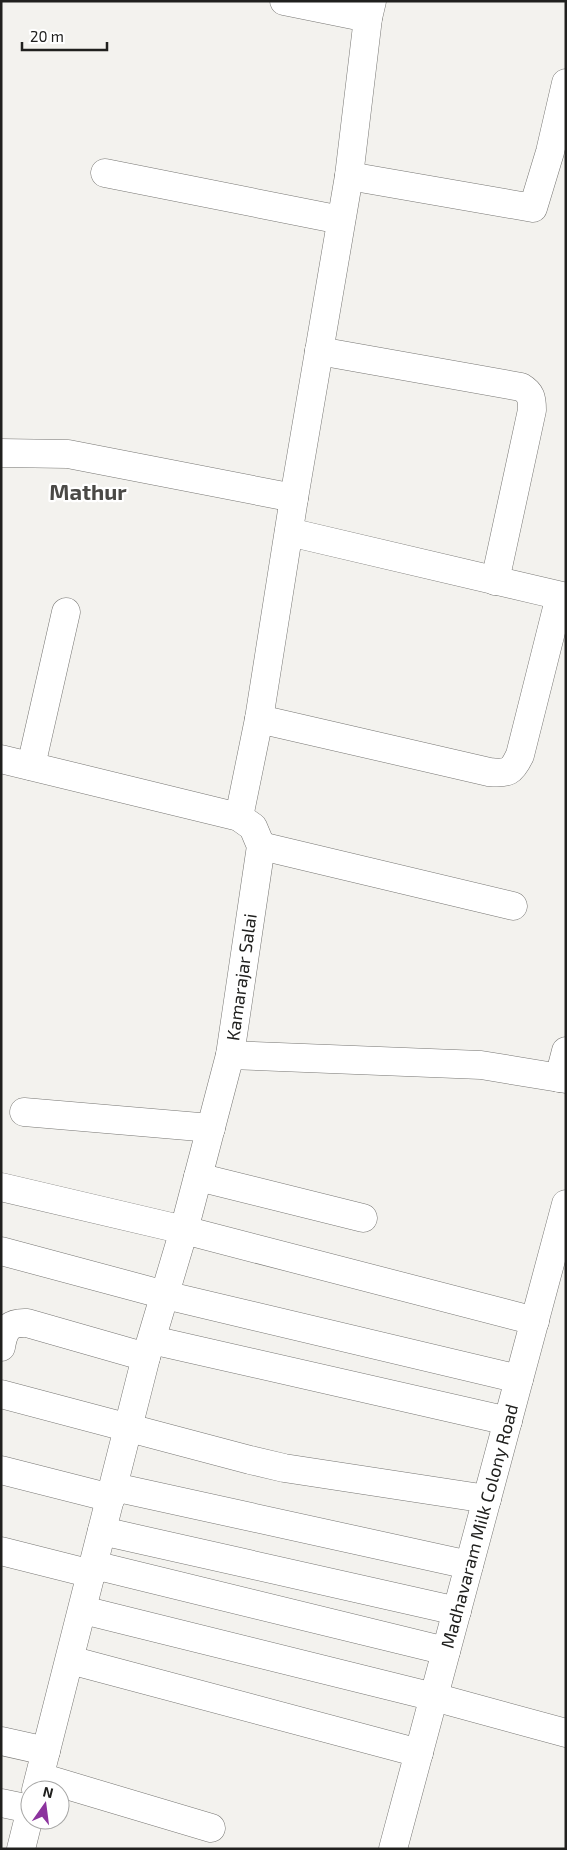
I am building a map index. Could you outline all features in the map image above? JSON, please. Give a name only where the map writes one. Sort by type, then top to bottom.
[{"type":"street","points":[[239,817],[259,719],[294,498],[349,176],[370,10],[284,1]]},
{"type":"street","points":[[349,176],[533,208],[558,154],[566,83]]},
{"type":"street","points":[[104,173],[341,220]]},
{"type":"street","points":[[319,351],[521,387],[529,392],[532,399],[532,410],[495,582]]},
{"type":"street","points":[[1,453],[68,454],[294,498]]},
{"type":"street","points":[[259,719],[504,774],[514,768],[520,755],[563,596],[495,582],[289,532]]},
{"type":"street","points":[[31,766],[66,612]]},
{"type":"street","points":[[1,759],[239,817],[253,827],[261,846],[513,906]]},
{"type":"street","name":"Kamarajar Salai","points":[[261,846],[230,1055],[481,1065],[562,1079]]},
{"type":"street","points":[[562,1079],[566,1051]]},
{"type":"street","points":[[39,1780],[149,1348],[184,1230],[230,1055]]},
{"type":"street","points":[[24,1112],[211,1128]]},
{"type":"street","points":[[198,1177],[362,1218]]},
{"type":"street","points":[[1,1187],[184,1230],[534,1321]]},
{"type":"street","name":"Madhavaram Milk Colony Road","points":[[393,1849],[566,1204]]},
{"type":"street","points":[[1,1252],[165,1295],[519,1379]]},
{"type":"street","points":[[1,1348],[4,1335],[10,1325],[18,1322],[27,1323],[508,1422]]},
{"type":"street","points":[[1,1394],[284,1468],[487,1499]]},
{"type":"street","points":[[1,1470],[469,1565]]},
{"type":"street","points":[[102,1531],[457,1610]]},
{"type":"street","points":[[1,1551],[93,1570],[446,1651]]},
{"type":"street","points":[[82,1610],[434,1697],[566,1733]]},
{"type":"street","points":[[70,1660],[419,1753]]},
{"type":"street","points":[[1,1741],[46,1751]]},
{"type":"street","points":[[70,1792],[211,1828]]},
{"type":"street","points":[[1,1803],[20,1808]]},
{"type":"street","points":[[21,1849],[26,1830]]},
{"type":"district","name":"Mathur","points":[[88,491]]}]
